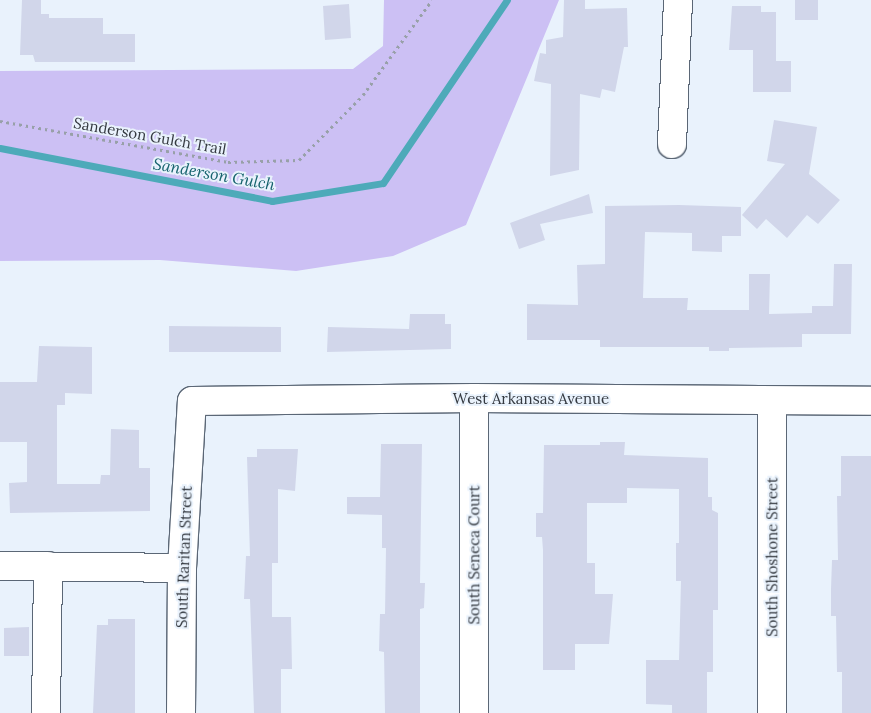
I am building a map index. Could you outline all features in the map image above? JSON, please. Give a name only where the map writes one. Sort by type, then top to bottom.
[{"type":"street","points":[[672,144],[678,0]]},
{"type":"street","name":"West Arkansas Avenue","points":[[192,401],[474,398],[871,401]]},
{"type":"street","name":"South Seneca Court","points":[[474,398],[474,713]]},
{"type":"street","name":"South Raritan Street","points":[[181,713],[182,568],[192,401]]},
{"type":"street","name":"South Shoshone Street","points":[[772,401],[772,713]]},
{"type":"street","points":[[0,566],[182,568]]},
{"type":"street","points":[[46,713],[48,566]]},
{"type":"path","name":"Sanderson Gulch Trail","points":[[0,120],[228,162],[299,160],[363,94],[432,0]]},
{"type":"shaded area","points":[[384,0],[559,0],[466,225],[393,256],[296,271],[160,260],[0,261],[0,71],[353,69],[383,46]]},
{"type":"building","points":[[22,0],[41,0],[41,14],[49,14],[49,18],[103,18],[103,34],[135,34],[135,62],[35,62],[33,55],[20,55]]},
{"type":"building","points":[[564,0],[585,0],[585,9],[627,8],[628,47],[624,47],[615,92],[602,89],[600,98],[580,94],[579,170],[550,176],[551,84],[534,81],[540,53],[546,54],[546,40],[563,37]]},
{"type":"building","points":[[795,0],[818,0],[818,20],[795,20]]},
{"type":"building","points":[[349,4],[351,38],[325,40],[323,6]]},
{"type":"building","points":[[732,6],[761,6],[761,12],[776,12],[776,61],[791,61],[791,92],[753,92],[753,50],[729,50]]},
{"type":"building","points":[[774,120],[817,127],[809,174],[840,200],[818,224],[807,215],[787,238],[766,219],[757,229],[742,215],[785,164],[767,161]]},
{"type":"building","points":[[589,194],[593,213],[540,224],[545,240],[519,249],[510,223]]},
{"type":"building","points":[[679,205],[741,207],[741,236],[722,236],[722,252],[692,251],[692,233],[645,232],[643,298],[688,298],[687,310],[749,310],[749,274],[770,274],[769,314],[812,313],[812,306],[833,306],[834,264],[852,264],[851,334],[802,334],[802,347],[729,348],[729,351],[709,351],[709,347],[600,347],[600,340],[527,340],[527,304],[578,305],[577,265],[605,264],[605,206]]},
{"type":"building","points":[[410,314],[445,314],[445,324],[451,324],[451,349],[327,352],[328,327],[409,329]]},
{"type":"building","points":[[169,326],[281,327],[281,352],[169,352]]},
{"type":"building","points":[[39,346],[92,347],[92,394],[65,393],[65,405],[57,405],[57,484],[100,484],[101,475],[110,475],[111,429],[139,430],[139,468],[150,468],[150,511],[10,513],[9,483],[27,482],[27,442],[0,442],[0,382],[37,382]]},
{"type":"building","points":[[600,442],[625,442],[624,455],[708,458],[708,497],[712,497],[712,510],[718,513],[718,610],[713,610],[713,672],[707,672],[707,713],[672,713],[672,705],[646,704],[646,660],[679,660],[681,581],[676,581],[676,543],[679,543],[679,489],[627,488],[627,503],[587,503],[587,563],[595,563],[595,594],[613,594],[609,644],[575,644],[575,670],[543,670],[543,550],[542,537],[536,537],[536,513],[543,513],[544,445],[600,445]]},
{"type":"building","points":[[381,444],[422,444],[420,583],[425,583],[424,608],[420,609],[420,713],[385,713],[384,652],[379,651],[380,614],[385,614],[386,548],[382,548],[382,515],[347,514],[347,497],[380,497]]},
{"type":"building","points":[[257,449],[298,449],[295,491],[278,489],[278,563],[272,563],[272,617],[291,617],[292,669],[281,669],[281,713],[254,713],[250,599],[244,599],[246,556],[250,556],[247,457],[257,457]]},
{"type":"building","points":[[841,456],[871,456],[871,713],[842,713],[842,672],[837,672],[836,616],[831,616],[831,589],[832,560],[838,560],[837,496],[841,496]]},
{"type":"building","points":[[108,619],[135,619],[135,713],[93,713],[97,625],[108,625]]},
{"type":"building","points":[[29,627],[29,656],[4,656],[4,628]]},
{"type":"waterway","name":"Sanderson Gulch","points":[[0,148],[272,201],[383,183],[507,0]]}]
